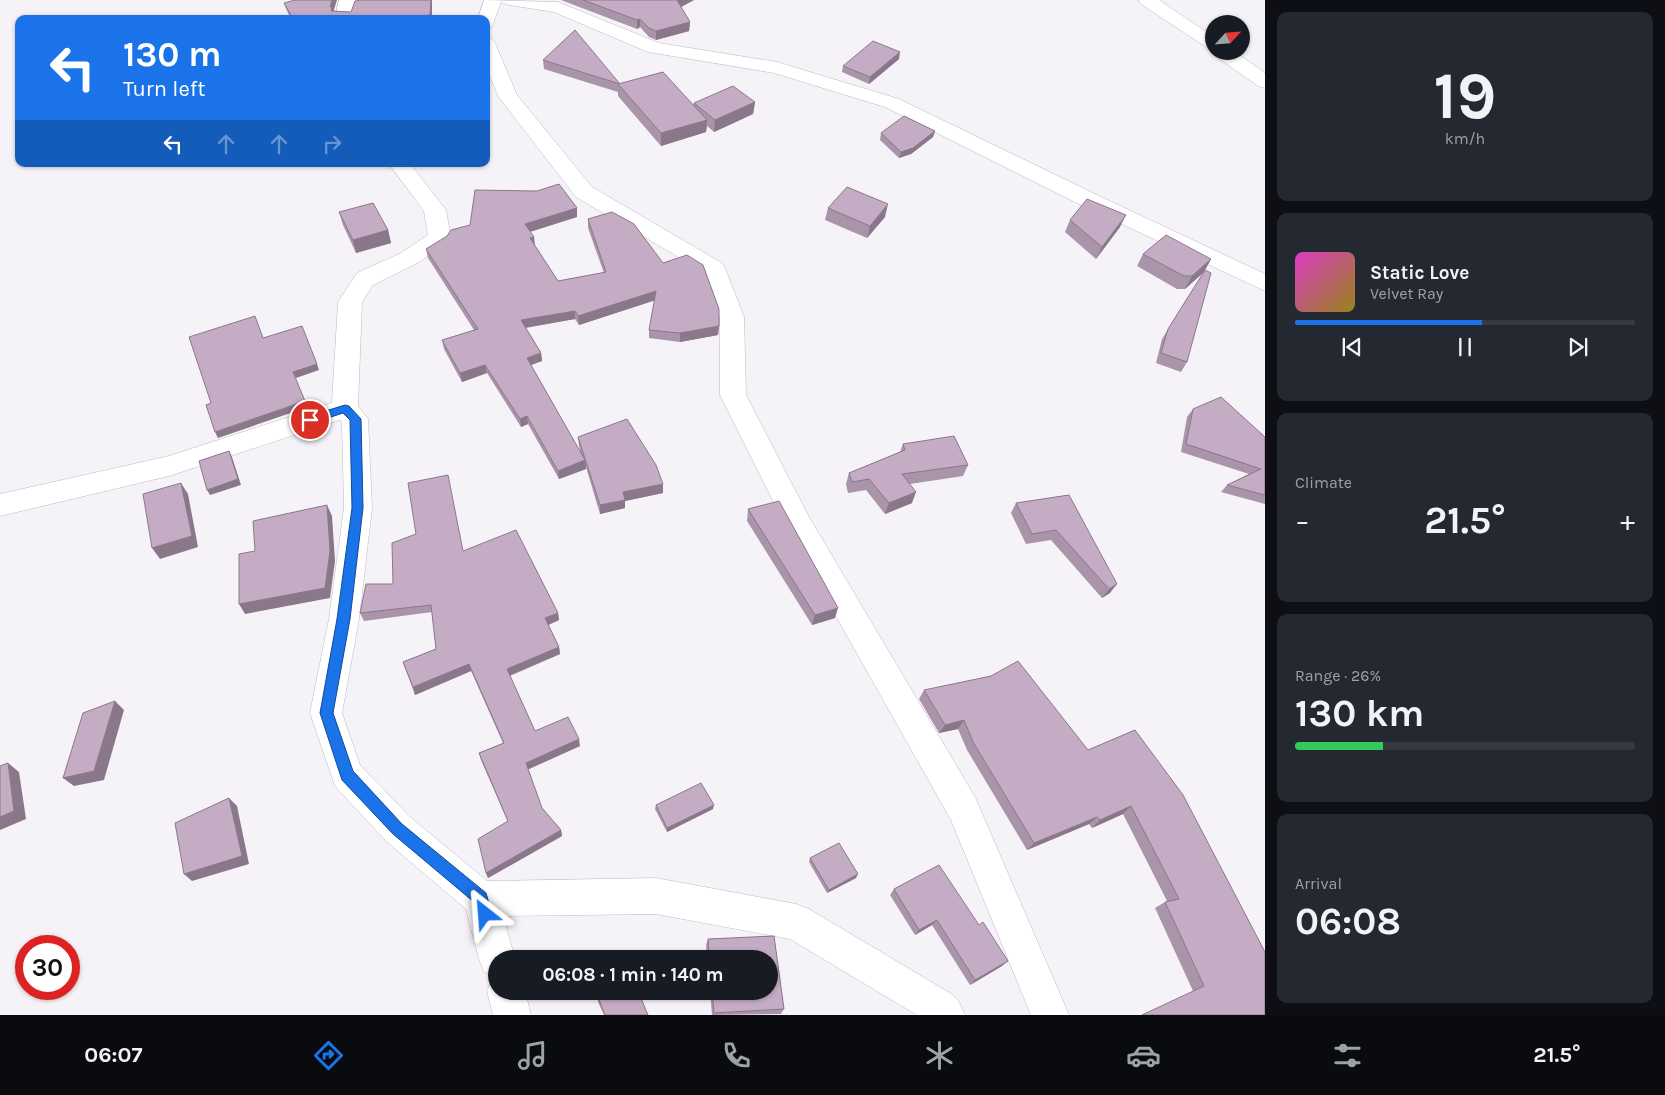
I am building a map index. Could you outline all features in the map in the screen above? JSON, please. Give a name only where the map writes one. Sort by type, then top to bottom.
[{"type":"street","points":[[345,15],[348,0]]},
{"type":"street","points":[[488,15],[493,0]]},
{"type":"street","points":[[509,0],[558,7],[655,48],[778,68],[892,103],[1087,200],[1265,283]]},
{"type":"street","points":[[1147,0],[1205,40]]},
{"type":"street","points":[[490,53],[508,96],[584,192],[714,268],[732,318],[733,396],[799,525],[963,809],[1050,1015]]},
{"type":"street","points":[[1234,60],[1265,82]]},
{"type":"street","points":[[345,409],[350,302],[365,279],[408,258],[440,238],[435,210],[401,167]]},
{"type":"street","points":[[0,505],[169,466],[345,409]]},
{"type":"street","points":[[345,409],[356,419],[358,508],[344,619],[326,713],[347,775],[398,829],[481,899],[495,950]]},
{"type":"street","points":[[481,899],[656,896],[796,922],[940,1008],[946,1015]]},
{"type":"street","points":[[508,1000],[512,1015]]},
{"type":"building","points":[[295,0],[332,0],[331,11],[351,12],[355,1],[361,0],[431,0],[430,15],[291,15],[284,3]]},
{"type":"building","points":[[583,0],[677,0],[690,22],[656,31],[649,28],[640,19],[637,20]]},
{"type":"building","points":[[575,30],[620,84],[543,60]]},
{"type":"building","points":[[873,41],[900,52],[870,77],[843,66]]},
{"type":"building","points":[[663,72],[707,120],[661,133],[618,84]]},
{"type":"building","points":[[733,86],[755,102],[715,120],[694,103]]},
{"type":"building","points":[[904,116],[935,131],[913,148],[901,152],[881,133]]},
{"type":"building","points":[[559,184],[577,208],[525,224],[534,237],[530,238],[558,281],[606,272],[588,219],[612,212],[634,224],[663,263],[687,255],[703,265],[719,309],[719,326],[680,333],[649,330],[656,291],[578,316],[575,311],[521,320],[541,353],[527,358],[585,460],[558,471],[527,416],[520,419],[485,365],[460,373],[442,340],[478,329],[426,249],[447,236],[451,230],[470,225],[475,190],[537,191]]},
{"type":"building","points":[[847,187],[888,204],[870,226],[828,208]]},
{"type":"building","points":[[1087,199],[1126,215],[1102,247],[1070,220]]},
{"type":"building","points":[[373,203],[388,230],[353,240],[339,212]]},
{"type":"building","points":[[1166,235],[1211,259],[1192,276],[1184,276],[1143,254]]},
{"type":"building","points":[[1205,270],[1211,273],[1187,362],[1161,353],[1168,329]]},
{"type":"building","points":[[255,316],[263,338],[302,326],[317,364],[293,372],[305,401],[215,432],[206,405],[211,403],[189,337]]},
{"type":"building","points":[[1221,397],[1265,437],[1265,495],[1227,485],[1261,469],[1186,444],[1193,409]]},
{"type":"building","points":[[627,419],[656,465],[663,484],[623,492],[625,500],[600,505],[578,437]]},
{"type":"building","points":[[954,436],[968,465],[902,474],[916,492],[889,503],[869,479],[852,482],[849,473],[905,450],[903,444]]},
{"type":"building","points":[[229,451],[238,479],[207,490],[199,461]]},
{"type":"building","points":[[448,475],[463,551],[516,530],[558,613],[545,618],[559,647],[507,669],[535,731],[568,717],[579,739],[526,763],[542,808],[561,830],[486,873],[478,839],[508,821],[479,753],[504,743],[469,664],[413,687],[403,662],[436,649],[431,605],[360,613],[366,584],[393,584],[392,543],[416,534],[408,483]]},
{"type":"building","points":[[181,483],[192,536],[152,548],[143,494]]},
{"type":"building","points":[[1069,495],[1117,584],[1109,589],[1056,530],[1032,534],[1016,503]]},
{"type":"building","points":[[779,501],[838,608],[815,615],[748,509]]},
{"type":"building","points":[[327,505],[330,551],[325,588],[239,604],[239,554],[255,551],[253,521]]},
{"type":"building","points":[[1018,661],[1088,750],[1135,730],[1183,795],[1265,952],[1265,1015],[1142,1015],[1204,986],[1165,902],[1179,899],[1131,806],[1100,820],[1097,817],[1034,843],[973,742],[964,720],[945,725],[924,690],[991,676]]},
{"type":"building","points":[[115,701],[94,771],[63,778],[83,713]]},
{"type":"building","points":[[8,763],[14,811],[0,817],[0,766]]},
{"type":"building","points":[[701,783],[714,805],[667,828],[656,805]]},
{"type":"building","points":[[229,798],[242,856],[184,874],[175,823]]},
{"type":"building","points":[[839,843],[858,874],[829,890],[810,858]]},
{"type":"building","points":[[939,865],[979,925],[983,922],[1008,961],[975,980],[937,920],[919,930],[894,889]]},
{"type":"building","points":[[774,936],[776,950],[709,950],[708,939]]},
{"type":"building","points":[[778,965],[784,1009],[714,1013],[713,1000],[778,1000]]},
{"type":"building","points":[[599,1000],[642,1000],[648,1015],[605,1015]]},
{"type":"route","points":[[310,420],[345,409],[356,419],[358,508],[344,619],[326,713],[347,775],[398,829],[481,899],[485,914]]}]
